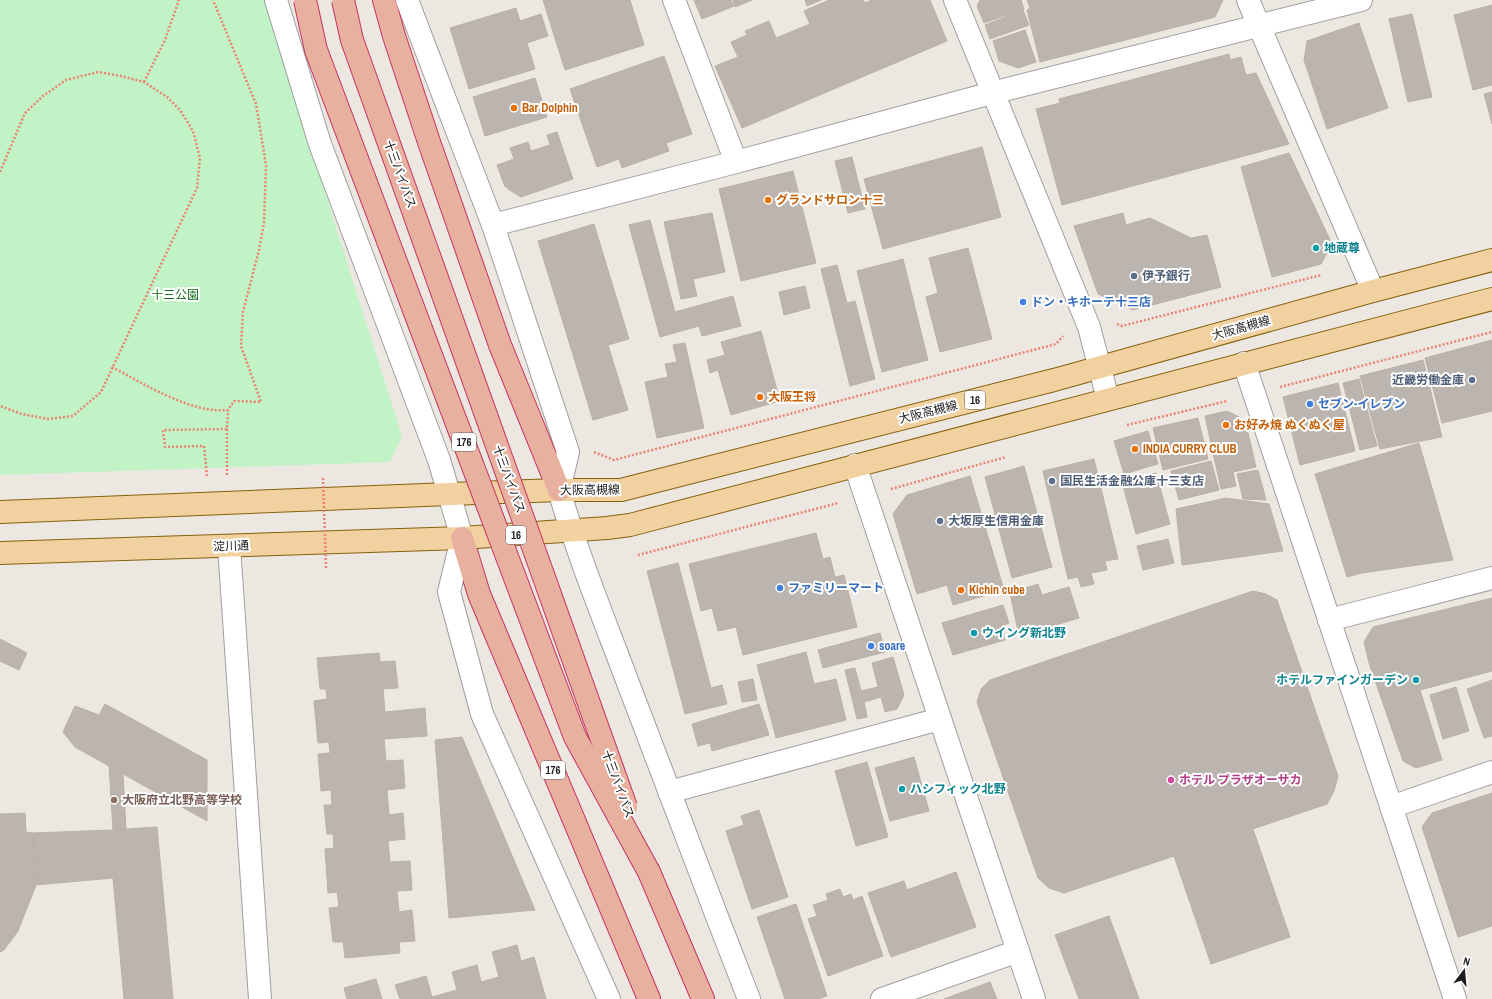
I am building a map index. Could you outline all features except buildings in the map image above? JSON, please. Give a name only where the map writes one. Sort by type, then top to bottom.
[{"type":"highway","name":"176","points":[[305,0],[316,50],[575,737],[649,872]]},
{"type":"highway","name":"十三バイパス","points":[[343,0],[352,40],[649,872],[703,999]]},
{"type":"highway","points":[[384,0],[394,36],[429,142],[500,345],[559,490]]},
{"type":"highway","name":"176","points":[[462,538],[479,594],[649,999]]},
{"type":"main road","name":"大阪高槻線","points":[[450,494],[559,490],[621,490],[1099,368],[1373,291],[1492,260]]},
{"type":"main road","name":"16","points":[[462,538],[571,531],[634,524],[1492,299]]},
{"type":"main road","points":[[0,512],[450,494]]},
{"type":"main road","name":"淀川通","points":[[0,552],[462,538]]},
{"type":"street","points":[[276,0],[320,144],[450,494],[462,538],[448,592],[482,714],[609,999]]},
{"type":"street","points":[[407,0],[493,225],[568,452],[559,490],[571,531],[749,999]]},
{"type":"street","points":[[674,0],[736,162]]},
{"type":"street","points":[[955,0],[1089,327],[1108,399]]},
{"type":"street","points":[[1248,0],[1258,27],[1373,291]]},
{"type":"street","points":[[493,225],[736,162],[992,93],[1361,0]]},
{"type":"street","points":[[1244,363],[1455,999]]},
{"type":"street","points":[[855,465],[1034,999]]},
{"type":"street","points":[[230,546],[260,999]]},
{"type":"street","points":[[1329,620],[1492,578]]},
{"type":"street","points":[[669,792],[940,719]]},
{"type":"street","points":[[1391,807],[1492,772]]},
{"type":"street","points":[[882,999],[1018,951]]},
{"type":"path","points":[[144,82],[165,40],[179,0]]},
{"type":"path","points":[[213,0],[256,104],[266,165],[264,223],[259,250],[243,312],[241,346],[261,402],[234,402],[228,410],[228,475]]},
{"type":"path","points":[[0,172],[25,113],[43,96],[66,80],[98,72],[144,82],[167,97],[180,110],[193,131],[200,158],[197,188],[101,392],[73,416],[48,419],[22,414],[0,406]]},
{"type":"path","points":[[1113,322],[1122,326],[1362,264]]},
{"type":"path","points":[[594,452],[614,460],[1051,346],[1056,344],[1067,331]]},
{"type":"path","points":[[1124,426],[1492,332]]},
{"type":"path","points":[[112,367],[154,389],[191,405],[217,411],[228,410]]},
{"type":"path","points":[[207,476],[204,446],[164,447],[163,430],[227,429]]},
{"type":"path","points":[[638,555],[865,496],[1010,456]]},
{"type":"path","points":[[323,478],[326,569]]},
{"type":"green space","name":"十三公園","points":[[0,0],[264,0],[402,436],[390,462],[0,475]]},
{"type":"place","name":"Bar Dolphin","points":[[514,108]]},
{"type":"place","name":"グランドサロン十三","points":[[768,200]]},
{"type":"place","name":"地蔵尊","points":[[1316,248]]},
{"type":"place","name":"伊予銀行","points":[[1134,276]]},
{"type":"place","name":"ドン・キホーテ十三店","points":[[1023,302]]},
{"type":"place","name":"近畿労働金庫","points":[[1472,380]]},
{"type":"place","name":"大阪王将","points":[[760,397]]},
{"type":"place","name":"セブン-イレブン","points":[[1310,404]]},
{"type":"place","name":"お好み焼 ぬくぬく屋","points":[[1226,425]]},
{"type":"place","name":"INDIA CURRY CLUB","points":[[1135,449]]},
{"type":"place","name":"国民生活金融公庫十三支店","points":[[1052,481]]},
{"type":"place","name":"大坂厚生信用金庫","points":[[940,521]]},
{"type":"place","name":"ファミリーマート","points":[[780,588]]},
{"type":"place","name":"Kichin cube","points":[[961,590]]},
{"type":"place","name":"ウイング新北野","points":[[974,633]]},
{"type":"place","name":"soare","points":[[871,646]]},
{"type":"place","name":"ホテルファインガーデン","points":[[1416,680]]},
{"type":"place","name":"ホテル プラザオーサカ","points":[[1171,780]]},
{"type":"place","name":"ハシフィック北野","points":[[902,789]]},
{"type":"place","name":"大阪府立北野高等学校","points":[[114,800]]}]
